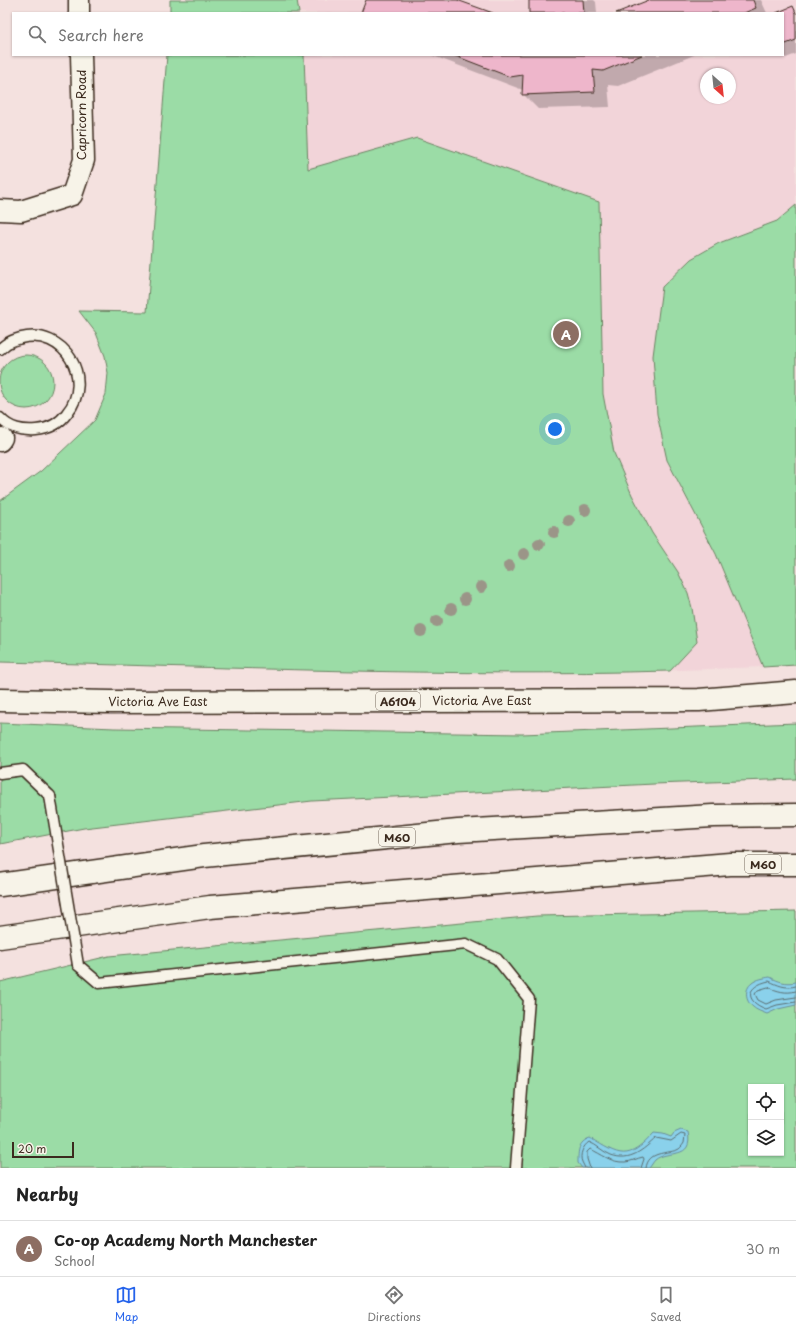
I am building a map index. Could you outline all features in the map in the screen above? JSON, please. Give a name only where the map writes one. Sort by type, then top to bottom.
[{"type":"main road","name":"Victoria Ave East","points":[[0,700],[127,702],[699,700],[796,692]]},
{"type":"main road","name":"M60","points":[[0,885],[204,856],[458,831],[713,816],[796,815]]},
{"type":"main road","name":"M60","points":[[0,937],[210,907],[730,864],[796,864]]},
{"type":"street","points":[[79,0],[80,12]]},
{"type":"street","name":"Capricorn Road","points":[[0,210],[20,211],[72,195],[84,160],[81,56]]},
{"type":"lane","points":[[0,349],[10,341],[29,336],[48,340],[65,350],[76,367],[79,386],[74,405],[61,421],[43,430],[2,430]]},
{"type":"lane","points":[[0,773],[23,770],[50,796],[78,965],[100,984],[466,944],[497,959],[529,999],[516,1168]]},
{"type":"shaded area","points":[[297,0],[796,0],[796,216],[777,221],[719,243],[691,259],[667,460],[716,554],[763,667],[600,673],[308,183],[304,56],[784,56],[784,12],[299,12]]},
{"type":"green space","points":[[170,0],[297,0],[299,12],[170,12]]},
{"type":"green space","points":[[167,56],[304,56],[308,169],[417,138],[599,202],[603,394],[614,453],[632,495],[652,533],[678,572],[688,593],[692,608],[697,642],[670,671],[586,673],[419,672],[0,662],[0,501],[41,471],[95,420],[106,394],[108,373],[105,356],[96,333],[79,311],[147,312]]},
{"type":"green space","points":[[796,205],[796,665],[763,667],[716,554],[667,460],[657,414],[653,356],[662,287],[691,259],[719,243],[777,221]]},
{"type":"green space","points":[[21,355],[31,355],[41,359],[49,367],[53,377],[53,387],[49,397],[41,405],[31,409],[21,409],[11,405],[3,397],[-1,387],[-1,377],[3,367],[11,359]]},
{"type":"green space","points":[[0,723],[114,728],[522,734],[796,723],[796,779],[654,784],[312,801],[84,828],[0,844]]},
{"type":"green space","points":[[796,911],[796,1168],[0,1168],[0,982],[109,956],[537,916]]},
{"type":"water","points":[[770,977],[783,982],[796,982],[796,1005],[778,1009],[767,1014],[756,1009],[748,1002],[746,995],[749,986],[756,981]]},
{"type":"water","points":[[681,1130],[688,1132],[689,1141],[687,1147],[678,1153],[660,1157],[655,1160],[649,1168],[582,1168],[578,1163],[581,1145],[590,1138],[609,1149],[624,1153],[637,1149],[654,1133],[671,1137],[674,1133]]},
{"type":"building","points":[[366,0],[457,0],[490,12],[361,12]]},
{"type":"building","points":[[529,0],[583,0],[584,12],[529,12]]},
{"type":"building","points":[[649,0],[753,0],[756,8],[746,12],[619,12]]},
{"type":"building","points":[[793,6],[796,13],[796,40],[784,45],[784,12],[778,12]]},
{"type":"building","points":[[456,56],[640,56],[603,71],[593,70],[595,92],[522,95],[523,75],[510,77]]},
{"type":"place","name":"Co-op Academy North Manchester","points":[[566,334]]}]
